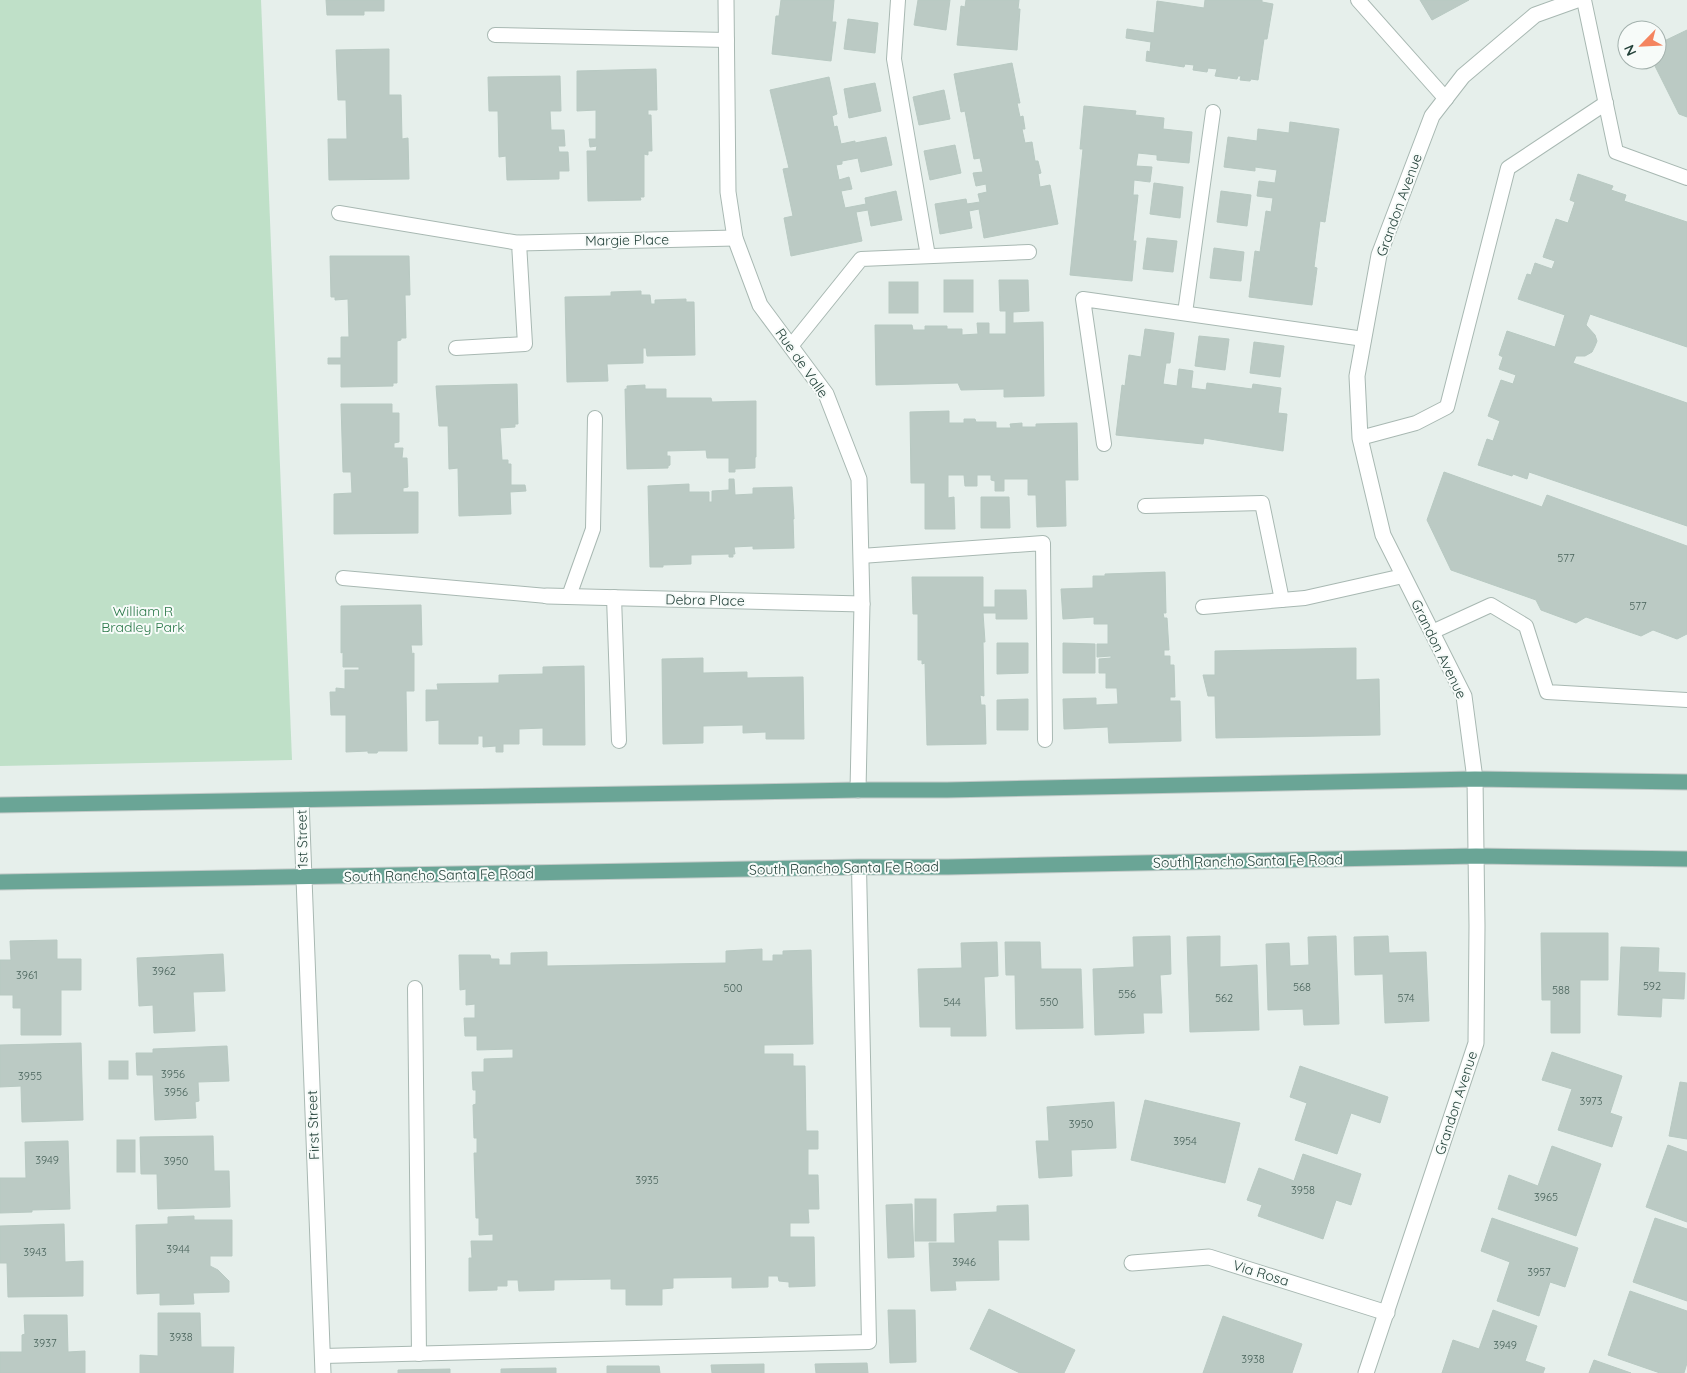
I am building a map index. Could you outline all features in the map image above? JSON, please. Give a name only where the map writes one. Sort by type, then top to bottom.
[{"type":"main road","points":[[0,805],[947,790],[1475,779],[1687,782]]},
{"type":"main road","name":"South Rancho Santa Fe Road","points":[[0,882],[859,867],[957,867],[1476,856],[1687,859]]},
{"type":"street","name":"Rue de Valle","points":[[726,0],[728,192],[734,238],[760,304],[826,394],[859,479],[862,604],[858,790]]},
{"type":"street","name":"Grandon Avenue","points":[[1366,1373],[1476,1043],[1476,856],[1475,779],[1464,696],[1383,536],[1360,438],[1357,376],[1380,255],[1432,116],[1463,76],[1535,15],[1553,4],[1577,0]]},
{"type":"street","name":"Margie Place","points":[[519,243],[734,238]]},
{"type":"street","name":"Debra Place","points":[[547,596],[862,604]]},
{"type":"street","name":"1st Street","points":[[301,800],[303,877]]},
{"type":"street","name":"First Street","points":[[303,877],[307,927],[306,946],[324,1373]]},
{"type":"street","name":"Via Rosa","points":[[1132,1263],[1209,1257],[1387,1313]]},
{"type":"lane","points":[[898,0],[894,58],[928,256]]},
{"type":"lane","points":[[1358,0],[1446,99]]},
{"type":"lane","points":[[1584,0],[1616,152],[1687,178]]},
{"type":"lane","points":[[494,35],[727,40]]},
{"type":"lane","points":[[1360,438],[1416,423],[1447,407],[1508,168],[1606,103]]},
{"type":"lane","points":[[1185,313],[1213,112]]},
{"type":"lane","points":[[339,213],[519,243],[525,344],[456,348]]},
{"type":"lane","points":[[791,346],[861,259],[1029,252]]},
{"type":"lane","points":[[1104,444],[1083,299],[1364,339]]},
{"type":"lane","points":[[568,596],[593,529],[594,418]]},
{"type":"lane","points":[[1145,506],[1262,503],[1282,600]]},
{"type":"lane","points":[[861,556],[1042,542],[1045,740]]},
{"type":"lane","points":[[1203,607],[1305,598],[1403,576]]},
{"type":"lane","points":[[343,578],[547,596]]},
{"type":"lane","points":[[614,598],[619,741]]},
{"type":"lane","points":[[1432,632],[1491,605],[1526,626],[1547,692],[1687,700]]},
{"type":"lane","points":[[323,1356],[869,1342],[859,867]]},
{"type":"lane","points":[[415,988],[419,1354]]},
{"type":"green space","name":"William R Bradley Park","points":[[0,0],[261,0],[292,760],[0,766]]},
{"type":"building","points":[[326,0],[384,0],[384,11],[364,11],[364,15],[327,15]]},
{"type":"building","points":[[781,0],[834,0],[832,22],[836,22],[831,61],[772,54],[776,16],[779,16]]},
{"type":"building","points":[[918,0],[950,0],[946,30],[914,25]]},
{"type":"building","points":[[966,0],[1019,0],[1017,50],[957,45],[961,6],[965,7]]},
{"type":"building","points":[[1205,0],[1262,0],[1262,2],[1273,4],[1267,39],[1264,39],[1258,80],[1240,80],[1241,76],[1238,76],[1237,79],[1215,76],[1217,69],[1208,68],[1207,72],[1193,70],[1194,65],[1185,64],[1184,67],[1146,61],[1147,51],[1150,52],[1151,42],[1126,38],[1127,29],[1154,33],[1157,1],[1204,8]]},
{"type":"building","points":[[1420,0],[1469,0],[1432,20]]},
{"type":"building","points":[[848,19],[878,23],[875,53],[844,49]]},
{"type":"building","points":[[1687,30],[1687,117],[1679,114],[1657,70],[1667,70],[1667,40]]},
{"type":"building","points":[[389,49],[389,95],[401,95],[402,139],[408,138],[409,179],[329,180],[328,139],[347,139],[346,100],[338,100],[336,50]]},
{"type":"building","points":[[1012,63],[1020,103],[1017,103],[1020,117],[1023,116],[1025,129],[1022,129],[1025,143],[1032,142],[1035,161],[1038,161],[1041,173],[1038,174],[1040,187],[1050,185],[1058,224],[984,238],[979,209],[969,211],[972,228],[940,234],[935,204],[966,199],[967,204],[980,202],[978,194],[987,192],[986,184],[976,186],[973,173],[983,172],[980,158],[974,159],[965,111],[961,112],[954,74]]},
{"type":"building","points":[[656,69],[657,110],[648,110],[648,115],[651,115],[652,151],[648,151],[648,155],[644,154],[644,197],[640,197],[641,200],[588,201],[587,151],[596,151],[597,146],[590,147],[589,139],[596,139],[596,110],[577,111],[577,71]]},
{"type":"building","points":[[560,76],[561,111],[550,111],[551,130],[564,130],[565,146],[558,146],[559,152],[568,152],[569,171],[559,171],[559,179],[507,180],[506,156],[499,157],[498,111],[489,111],[488,77]]},
{"type":"building","points":[[829,77],[837,114],[832,116],[834,127],[837,126],[841,144],[886,137],[892,165],[861,172],[858,158],[842,161],[842,164],[836,165],[839,180],[849,177],[852,189],[841,191],[845,208],[866,204],[865,198],[896,191],[902,220],[871,226],[868,210],[856,212],[862,241],[791,256],[784,218],[793,216],[783,169],[789,168],[770,90]]},
{"type":"building","points":[[875,83],[881,111],[849,118],[844,89]]},
{"type":"building","points":[[944,90],[950,119],[919,125],[913,97]]},
{"type":"building","points":[[1084,106],[1136,111],[1135,115],[1164,118],[1163,129],[1192,132],[1189,163],[1157,160],[1157,155],[1138,153],[1136,166],[1152,167],[1150,182],[1134,180],[1133,195],[1138,195],[1133,241],[1136,241],[1132,281],[1070,275],[1083,149],[1080,149]]},
{"type":"building","points":[[1290,122],[1339,129],[1325,222],[1320,221],[1314,267],[1317,268],[1312,305],[1249,297],[1255,251],[1260,252],[1266,211],[1271,212],[1273,198],[1257,196],[1259,181],[1275,183],[1277,170],[1255,167],[1255,171],[1224,167],[1228,137],[1257,141],[1258,129],[1289,133]]},
{"type":"building","points":[[955,145],[961,173],[930,180],[924,151]]},
{"type":"building","points":[[1578,174],[1613,186],[1611,190],[1626,195],[1624,201],[1687,222],[1687,347],[1590,314],[1586,325],[1595,335],[1597,341],[1592,352],[1585,356],[1576,356],[1573,363],[1687,403],[1687,526],[1529,472],[1527,479],[1478,465],[1487,439],[1493,441],[1500,421],[1488,416],[1501,380],[1513,384],[1516,375],[1499,369],[1503,357],[1499,355],[1507,331],[1555,347],[1565,315],[1518,299],[1527,274],[1531,275],[1535,263],[1552,269],[1555,261],[1543,257],[1556,219],[1568,223],[1575,202],[1570,200]]},
{"type":"building","points":[[1154,183],[1183,187],[1180,218],[1150,214]]},
{"type":"building","points":[[1221,191],[1251,195],[1247,226],[1217,222]]},
{"type":"building","points":[[1147,238],[1177,241],[1173,272],[1143,269]]},
{"type":"building","points":[[1214,248],[1244,252],[1241,281],[1210,278]]},
{"type":"building","points":[[330,256],[409,256],[410,295],[405,295],[406,338],[401,338],[401,340],[397,341],[397,383],[393,383],[393,386],[341,387],[341,364],[328,364],[328,358],[341,358],[341,337],[349,337],[348,299],[335,300],[335,297],[331,297]]},
{"type":"building","points":[[944,280],[973,280],[973,312],[944,312]]},
{"type":"building","points":[[999,280],[1028,280],[1029,311],[1013,312],[1013,323],[1043,322],[1044,396],[1004,397],[1004,389],[961,390],[958,383],[876,385],[875,325],[912,325],[913,330],[925,330],[925,326],[947,326],[947,329],[962,329],[962,335],[978,334],[977,323],[989,323],[989,334],[1006,334],[1006,311],[1000,311]]},
{"type":"building","points":[[889,282],[918,282],[918,313],[889,313]]},
{"type":"building","points":[[641,291],[641,295],[650,295],[651,304],[655,304],[655,300],[686,299],[686,302],[694,302],[695,355],[647,356],[646,348],[643,348],[643,363],[607,364],[608,381],[567,382],[565,297],[611,296],[611,292]]},
{"type":"building","points":[[1145,329],[1174,333],[1170,363],[1166,363],[1163,384],[1177,386],[1179,369],[1193,371],[1191,388],[1206,390],[1207,383],[1252,389],[1253,384],[1281,388],[1278,413],[1287,414],[1283,451],[1204,438],[1203,444],[1116,435],[1122,385],[1125,386],[1129,355],[1141,357]]},
{"type":"building","points":[[1199,336],[1229,339],[1225,370],[1195,366]]},
{"type":"building","points":[[1254,342],[1284,346],[1280,377],[1250,373]]},
{"type":"building","points":[[517,384],[518,424],[515,424],[515,427],[500,428],[502,460],[508,460],[508,464],[511,464],[511,485],[525,485],[526,491],[510,492],[511,514],[459,516],[458,468],[449,469],[448,426],[439,426],[436,386]]},
{"type":"building","points":[[645,385],[645,389],[666,389],[666,398],[711,398],[712,402],[756,401],[755,468],[735,469],[735,472],[729,472],[729,458],[707,458],[706,450],[667,451],[667,456],[670,456],[668,468],[627,469],[625,389],[627,389],[627,386]]},
{"type":"building","points":[[341,404],[392,404],[392,413],[399,413],[399,442],[394,443],[394,448],[403,448],[402,458],[407,458],[408,487],[403,488],[403,492],[418,492],[418,533],[334,534],[334,494],[352,493],[351,472],[343,472]]},
{"type":"building","points":[[949,411],[949,423],[964,423],[964,419],[975,419],[976,422],[996,422],[996,428],[1011,428],[1010,424],[1022,423],[1022,427],[1036,427],[1036,424],[1077,423],[1078,480],[1065,480],[1066,526],[1037,527],[1036,495],[1028,495],[1028,479],[1004,479],[1004,491],[995,491],[995,481],[991,480],[991,475],[977,475],[977,486],[965,486],[964,475],[948,475],[948,498],[954,497],[955,529],[925,529],[925,483],[911,483],[910,412]]},
{"type":"building","points":[[1444,472],[1542,507],[1547,495],[1687,546],[1687,634],[1677,639],[1653,630],[1641,636],[1586,617],[1576,623],[1541,610],[1536,600],[1451,570],[1427,520]]},
{"type":"building","points":[[729,479],[734,479],[735,495],[753,494],[753,488],[792,487],[794,548],[753,549],[753,546],[734,547],[735,554],[733,554],[733,557],[729,557],[729,554],[691,555],[691,564],[650,567],[648,486],[689,484],[689,492],[709,492],[709,502],[712,502],[712,491],[729,490]]},
{"type":"building","points":[[981,497],[1009,497],[1010,528],[981,528]]},
{"type":"building","points":[[1165,572],[1166,613],[1163,613],[1164,618],[1167,618],[1169,650],[1164,650],[1164,656],[1170,656],[1170,665],[1174,665],[1175,697],[1170,697],[1170,701],[1180,701],[1181,741],[1109,743],[1108,727],[1064,729],[1063,699],[1096,698],[1096,705],[1118,704],[1117,688],[1106,688],[1106,673],[1099,673],[1099,659],[1111,658],[1111,656],[1097,657],[1097,644],[1108,644],[1108,624],[1094,624],[1094,617],[1063,619],[1061,589],[1093,588],[1093,576],[1105,576],[1105,574]]},
{"type":"building","points":[[912,577],[983,577],[983,607],[995,607],[995,590],[1026,590],[1027,619],[996,619],[996,613],[983,613],[985,642],[983,642],[984,696],[980,695],[981,705],[985,705],[986,744],[927,745],[925,663],[922,664],[922,660],[918,660],[918,614],[913,614]]},
{"type":"building","points":[[421,605],[422,645],[411,645],[412,654],[414,653],[414,691],[406,691],[407,751],[378,751],[377,753],[368,753],[368,751],[346,752],[346,715],[331,715],[330,692],[336,692],[336,688],[345,689],[345,670],[359,670],[359,667],[343,667],[343,652],[341,653],[341,606]]},
{"type":"building","points":[[997,643],[1028,643],[1028,673],[997,674]]},
{"type":"building","points":[[1063,643],[1095,644],[1095,673],[1063,673]]},
{"type":"building","points":[[1356,648],[1356,680],[1379,679],[1380,735],[1216,738],[1215,696],[1208,696],[1203,675],[1215,675],[1215,651]]},
{"type":"building","points":[[703,658],[703,673],[747,672],[747,678],[803,677],[804,739],[766,739],[766,732],[743,733],[743,725],[703,726],[703,743],[663,744],[662,659]]},
{"type":"building","points":[[584,666],[585,745],[543,745],[543,728],[519,729],[519,744],[503,744],[503,752],[496,752],[496,746],[483,747],[483,736],[478,736],[478,744],[439,744],[439,720],[426,721],[426,690],[438,690],[437,684],[499,683],[499,675],[543,674],[543,667]]},
{"type":"building","points":[[1028,699],[1028,730],[997,730],[997,700]]},
{"type":"building","points":[[1541,933],[1608,933],[1608,980],[1580,980],[1580,1033],[1551,1033],[1551,1000],[1542,1000]]},
{"type":"building","points":[[1170,936],[1171,974],[1160,975],[1162,1013],[1143,1013],[1144,1033],[1095,1035],[1093,969],[1134,967],[1133,937]]},
{"type":"building","points":[[1220,936],[1220,967],[1257,965],[1259,1030],[1190,1032],[1187,937]]},
{"type":"building","points":[[1336,936],[1339,1024],[1304,1025],[1303,1009],[1268,1010],[1266,944],[1289,943],[1290,966],[1309,965],[1308,937]]},
{"type":"building","points":[[1388,936],[1389,953],[1426,952],[1429,1021],[1385,1023],[1383,974],[1355,975],[1354,937]]},
{"type":"building","points":[[57,940],[57,959],[81,959],[81,990],[61,990],[61,1035],[21,1035],[21,1008],[13,1008],[13,995],[0,995],[0,960],[11,960],[10,941]]},
{"type":"building","points":[[997,942],[998,976],[984,977],[986,1036],[951,1036],[951,1027],[920,1027],[918,969],[962,968],[961,943]]},
{"type":"building","points":[[1005,942],[1040,942],[1041,969],[1081,969],[1083,1028],[1016,1029],[1015,975],[1006,975]]},
{"type":"building","points":[[1621,947],[1659,948],[1658,972],[1685,973],[1684,999],[1662,998],[1661,1017],[1618,1015]]},
{"type":"building","points":[[762,949],[762,961],[773,961],[773,955],[783,955],[783,951],[811,950],[813,1044],[764,1045],[764,1054],[793,1054],[793,1066],[805,1066],[806,1131],[818,1131],[818,1149],[808,1149],[808,1175],[818,1175],[819,1209],[808,1209],[809,1223],[790,1223],[790,1237],[814,1237],[815,1286],[789,1287],[789,1282],[779,1281],[778,1276],[768,1276],[768,1287],[732,1288],[732,1277],[673,1278],[673,1288],[662,1289],[662,1305],[626,1305],[626,1289],[611,1289],[611,1279],[554,1280],[554,1290],[519,1291],[518,1280],[507,1280],[507,1286],[497,1286],[497,1290],[469,1291],[469,1258],[472,1258],[471,1241],[493,1241],[493,1234],[479,1235],[479,1218],[476,1218],[474,1153],[477,1153],[477,1138],[474,1138],[473,1105],[476,1104],[476,1090],[473,1090],[472,1072],[484,1072],[484,1059],[513,1058],[513,1049],[477,1050],[477,1036],[465,1036],[464,1018],[475,1018],[475,1004],[466,1005],[466,989],[460,990],[459,955],[490,955],[491,959],[499,959],[499,965],[511,965],[511,953],[547,952],[547,966],[726,963],[726,951]]},
{"type":"building","points":[[223,954],[225,991],[193,992],[195,1031],[154,1033],[153,1005],[139,1006],[137,958]]},
{"type":"building","points":[[81,1043],[83,1120],[22,1122],[21,1086],[0,1087],[0,1045]]},
{"type":"building","points":[[227,1046],[229,1081],[198,1082],[199,1101],[195,1102],[196,1118],[155,1120],[153,1075],[137,1075],[136,1053],[153,1053],[153,1049]]},
{"type":"building","points":[[1552,1052],[1622,1076],[1610,1113],[1622,1117],[1612,1147],[1558,1130],[1572,1089],[1542,1080]]},
{"type":"building","points":[[109,1061],[128,1061],[128,1079],[109,1079]]},
{"type":"building","points":[[1300,1066],[1388,1097],[1380,1123],[1351,1113],[1337,1154],[1295,1140],[1307,1103],[1290,1097]]},
{"type":"building","points":[[1680,1082],[1687,1083],[1687,1139],[1669,1136]]},
{"type":"building","points":[[1145,1100],[1240,1123],[1225,1183],[1131,1160]]},
{"type":"building","points":[[1114,1102],[1116,1148],[1071,1150],[1072,1176],[1039,1178],[1036,1141],[1049,1141],[1047,1107]]},
{"type":"building","points":[[213,1136],[214,1171],[229,1171],[230,1207],[158,1209],[157,1174],[141,1174],[140,1137]]},
{"type":"building","points":[[117,1140],[135,1140],[135,1172],[117,1172]]},
{"type":"building","points":[[68,1141],[70,1209],[0,1213],[0,1178],[26,1178],[25,1142]]},
{"type":"building","points":[[1668,1145],[1687,1152],[1687,1222],[1646,1207]]},
{"type":"building","points":[[1552,1146],[1601,1164],[1576,1236],[1498,1209],[1509,1175],[1538,1186]]},
{"type":"building","points":[[1303,1154],[1361,1174],[1351,1205],[1336,1200],[1323,1239],[1258,1216],[1262,1205],[1247,1200],[1259,1168],[1294,1181]]},
{"type":"building","points":[[915,1199],[936,1199],[936,1241],[915,1241]]},
{"type":"building","points":[[912,1204],[914,1257],[888,1258],[886,1205]]},
{"type":"building","points":[[1028,1205],[1029,1240],[998,1240],[999,1280],[955,1281],[956,1290],[931,1291],[929,1243],[955,1243],[954,1214],[997,1212],[997,1206]]},
{"type":"building","points":[[194,1216],[194,1220],[232,1220],[232,1256],[210,1256],[210,1266],[218,1270],[229,1281],[229,1292],[193,1293],[194,1304],[160,1305],[160,1293],[137,1294],[136,1225],[168,1224],[168,1217]]},
{"type":"building","points":[[1492,1218],[1578,1248],[1565,1287],[1550,1282],[1539,1316],[1497,1301],[1510,1262],[1481,1251]]},
{"type":"building","points":[[1655,1218],[1687,1229],[1687,1301],[1633,1282]]},
{"type":"building","points":[[64,1224],[65,1262],[83,1261],[83,1296],[8,1297],[7,1263],[0,1263],[0,1226]]},
{"type":"building","points":[[1630,1291],[1687,1311],[1687,1363],[1684,1373],[1660,1373],[1608,1355]]},
{"type":"building","points":[[989,1309],[1075,1350],[1064,1373],[1020,1373],[970,1349]]},
{"type":"building","points":[[888,1310],[915,1310],[916,1362],[890,1363]]},
{"type":"building","points":[[1493,1310],[1537,1326],[1525,1361],[1545,1368],[1543,1373],[1442,1373],[1453,1340],[1479,1349]]},
{"type":"building","points":[[158,1313],[200,1313],[201,1347],[234,1347],[233,1373],[140,1373],[140,1355],[158,1356]]},
{"type":"building","points":[[24,1315],[67,1315],[68,1352],[85,1351],[85,1373],[0,1373],[0,1352],[22,1352],[22,1335],[25,1334]]},
{"type":"building","points":[[1223,1316],[1302,1344],[1292,1373],[1203,1373]]},
{"type":"building","points":[[1594,1360],[1631,1373],[1589,1373]]},
{"type":"building","points":[[867,1363],[868,1373],[816,1373],[815,1364]]},
{"type":"building","points":[[764,1364],[764,1373],[712,1373],[711,1365]]},
{"type":"building","points":[[607,1366],[659,1366],[660,1373],[607,1373]]},
{"type":"building","points":[[556,1368],[556,1373],[501,1373],[501,1369]]},
{"type":"building","points":[[450,1369],[450,1373],[398,1373],[398,1370]]}]
